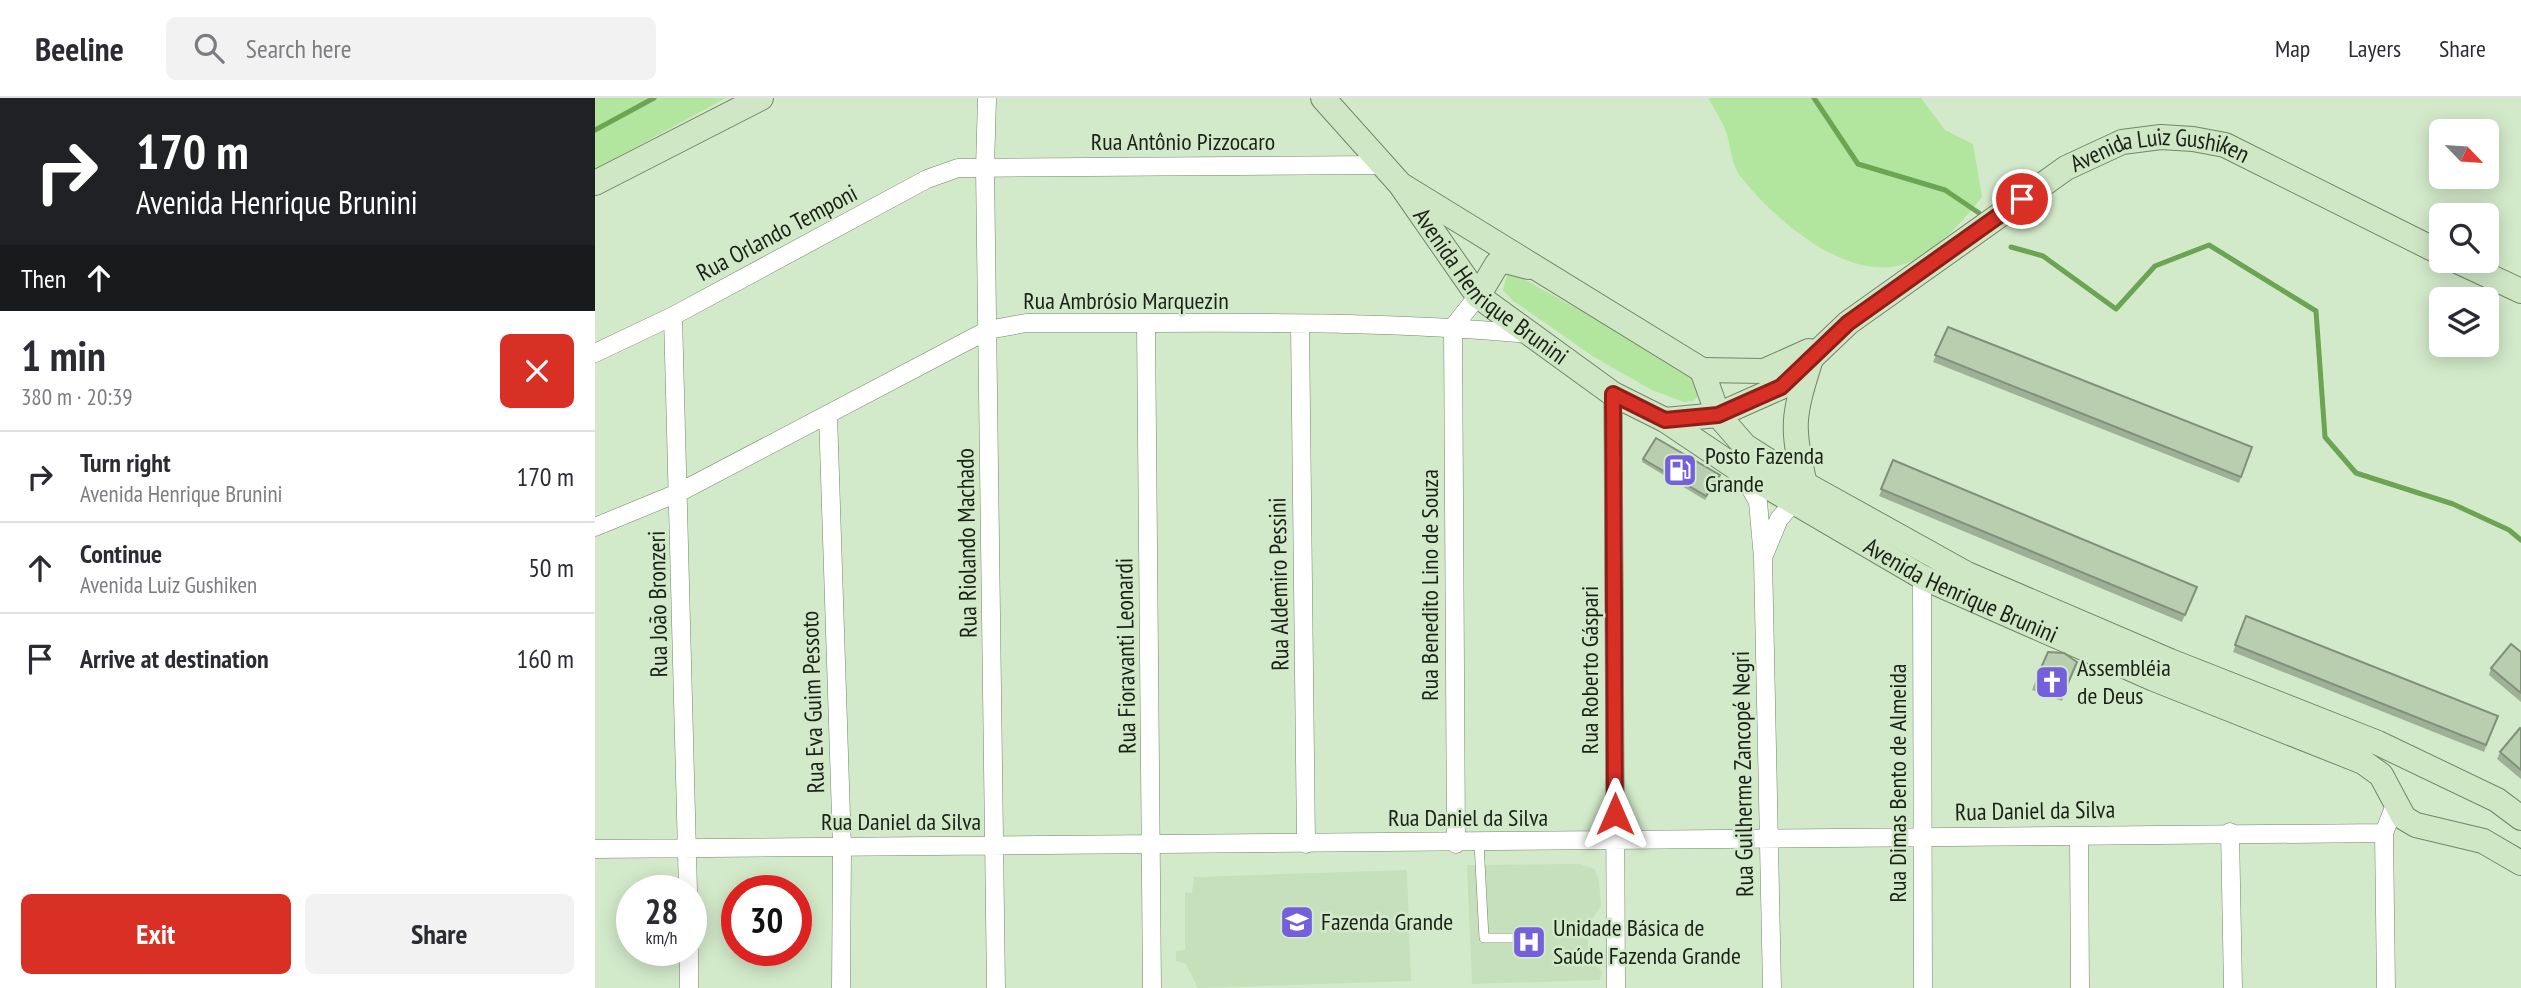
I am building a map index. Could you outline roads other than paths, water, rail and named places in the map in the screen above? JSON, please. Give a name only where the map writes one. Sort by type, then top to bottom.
[{"type":"main road","points":[[595,183],[761,98]]},
{"type":"main road","name":"Avenida Henrique Brunini","points":[[1323,98],[1400,184],[1478,296],[1613,394],[1665,420],[1741,471],[1800,493],[1967,574],[2169,661],[2378,743],[2497,800],[2521,818]]},
{"type":"main road","name":"Avenida Luiz Gushiken","points":[[1718,415],[1781,387],[1848,323],[2066,168],[2122,142],[2161,137],[2225,145],[2429,247]]},
{"type":"main road","name":"Avenida Henrique Brunini","points":[[1400,184],[1702,370]]},
{"type":"main road","points":[[1478,296],[1490,271],[1501,262],[1543,271]]},
{"type":"main road","points":[[2483,273],[2521,291]]},
{"type":"main road","points":[[1800,493],[1794,439],[1795,410],[1820,350]]},
{"type":"main road","name":"Avenida Luiz Gushiken","points":[[1702,370],[1764,371],[1820,350]]},
{"type":"main road","points":[[1665,420],[1718,415],[1702,370]]},
{"type":"main road","name":"Avenida Henrique Brunini","points":[[1718,415],[1745,446],[1800,493],[1922,578],[2154,679],[2363,762],[2381,775],[2404,818],[2416,825],[2483,841],[2521,863]]},
{"type":"main road","points":[[2395,805],[2399,789],[2408,777],[2440,772]]},
{"type":"street","name":"Rua Riolando Machado","points":[[987,98],[985,168],[996,988]]},
{"type":"street","name":"Rua Antônio Pizzocaro","points":[[985,168],[1382,164]]},
{"type":"street","name":"Rua Orlando Temponi","points":[[595,353],[673,316],[927,179],[958,168],[985,168]]},
{"type":"street","points":[[1453,327],[1478,296]]},
{"type":"street","name":"Rua João Bronzeri","points":[[673,316],[680,492],[688,875]]},
{"type":"street","name":"Rua Ambrósio Marquezin","points":[[595,527],[680,492],[988,330],[1026,323],[1300,325],[1453,327],[1528,334]]},
{"type":"street","name":"Rua Fioravanti Leonardi","points":[[1146,324],[1152,988]]},
{"type":"street","name":"Rua Aldemiro Pessini","points":[[1300,325],[1306,844]]},
{"type":"street","name":"Rua Benedito Lino de Souza","points":[[1453,327],[1456,844]]},
{"type":"street","name":"Rua Roberto Gáspari","points":[[1613,394],[1616,988]]},
{"type":"street","name":"Rua Eva Guim Pessoto","points":[[828,414],[842,847],[841,988]]},
{"type":"street","name":"Rua Guilherme Zancopé Negri","points":[[1741,471],[1758,502],[1763,558],[1772,988]]},
{"type":"street","name":"Rua Guilherme Zancopé Negri","points":[[1763,558],[1779,519],[1800,493]]},
{"type":"street","name":"Rua Dimas Bento de Almeida","points":[[1922,578],[1923,988]]},
{"type":"street","points":[[2386,988],[2384,833],[2395,805]]},
{"type":"street","points":[[2230,832],[2233,988]]},
{"type":"street","name":"Rua Daniel da Silva","points":[[595,849],[1456,844],[2230,832],[2384,833]]},
{"type":"street","points":[[2079,836],[2080,988]]},
{"type":"street","points":[[688,966],[689,988]]},
{"type":"lane","points":[[1479,843],[1483,939],[1519,938]]},
{"type":"waterway","points":[[595,130],[654,98]]},
{"type":"waterway","points":[[1814,98],[1858,164],[1945,190],[1979,213]]},
{"type":"waterway","points":[[2011,247],[2043,256],[2116,309],[2155,266],[2209,245],[2316,311],[2325,437],[2356,473],[2453,504],[2509,530],[2521,540]]},
{"type":"place","name":"Posto Fazenda Grande","points":[[1680,470]]},
{"type":"place","name":"Assembléia de Deus","points":[[2052,682]]},
{"type":"place","name":"Fazenda Grande","points":[[1297,922]]},
{"type":"place","name":"Unidade Básica de Saúde Fazenda Grande","points":[[1529,942]]}]
